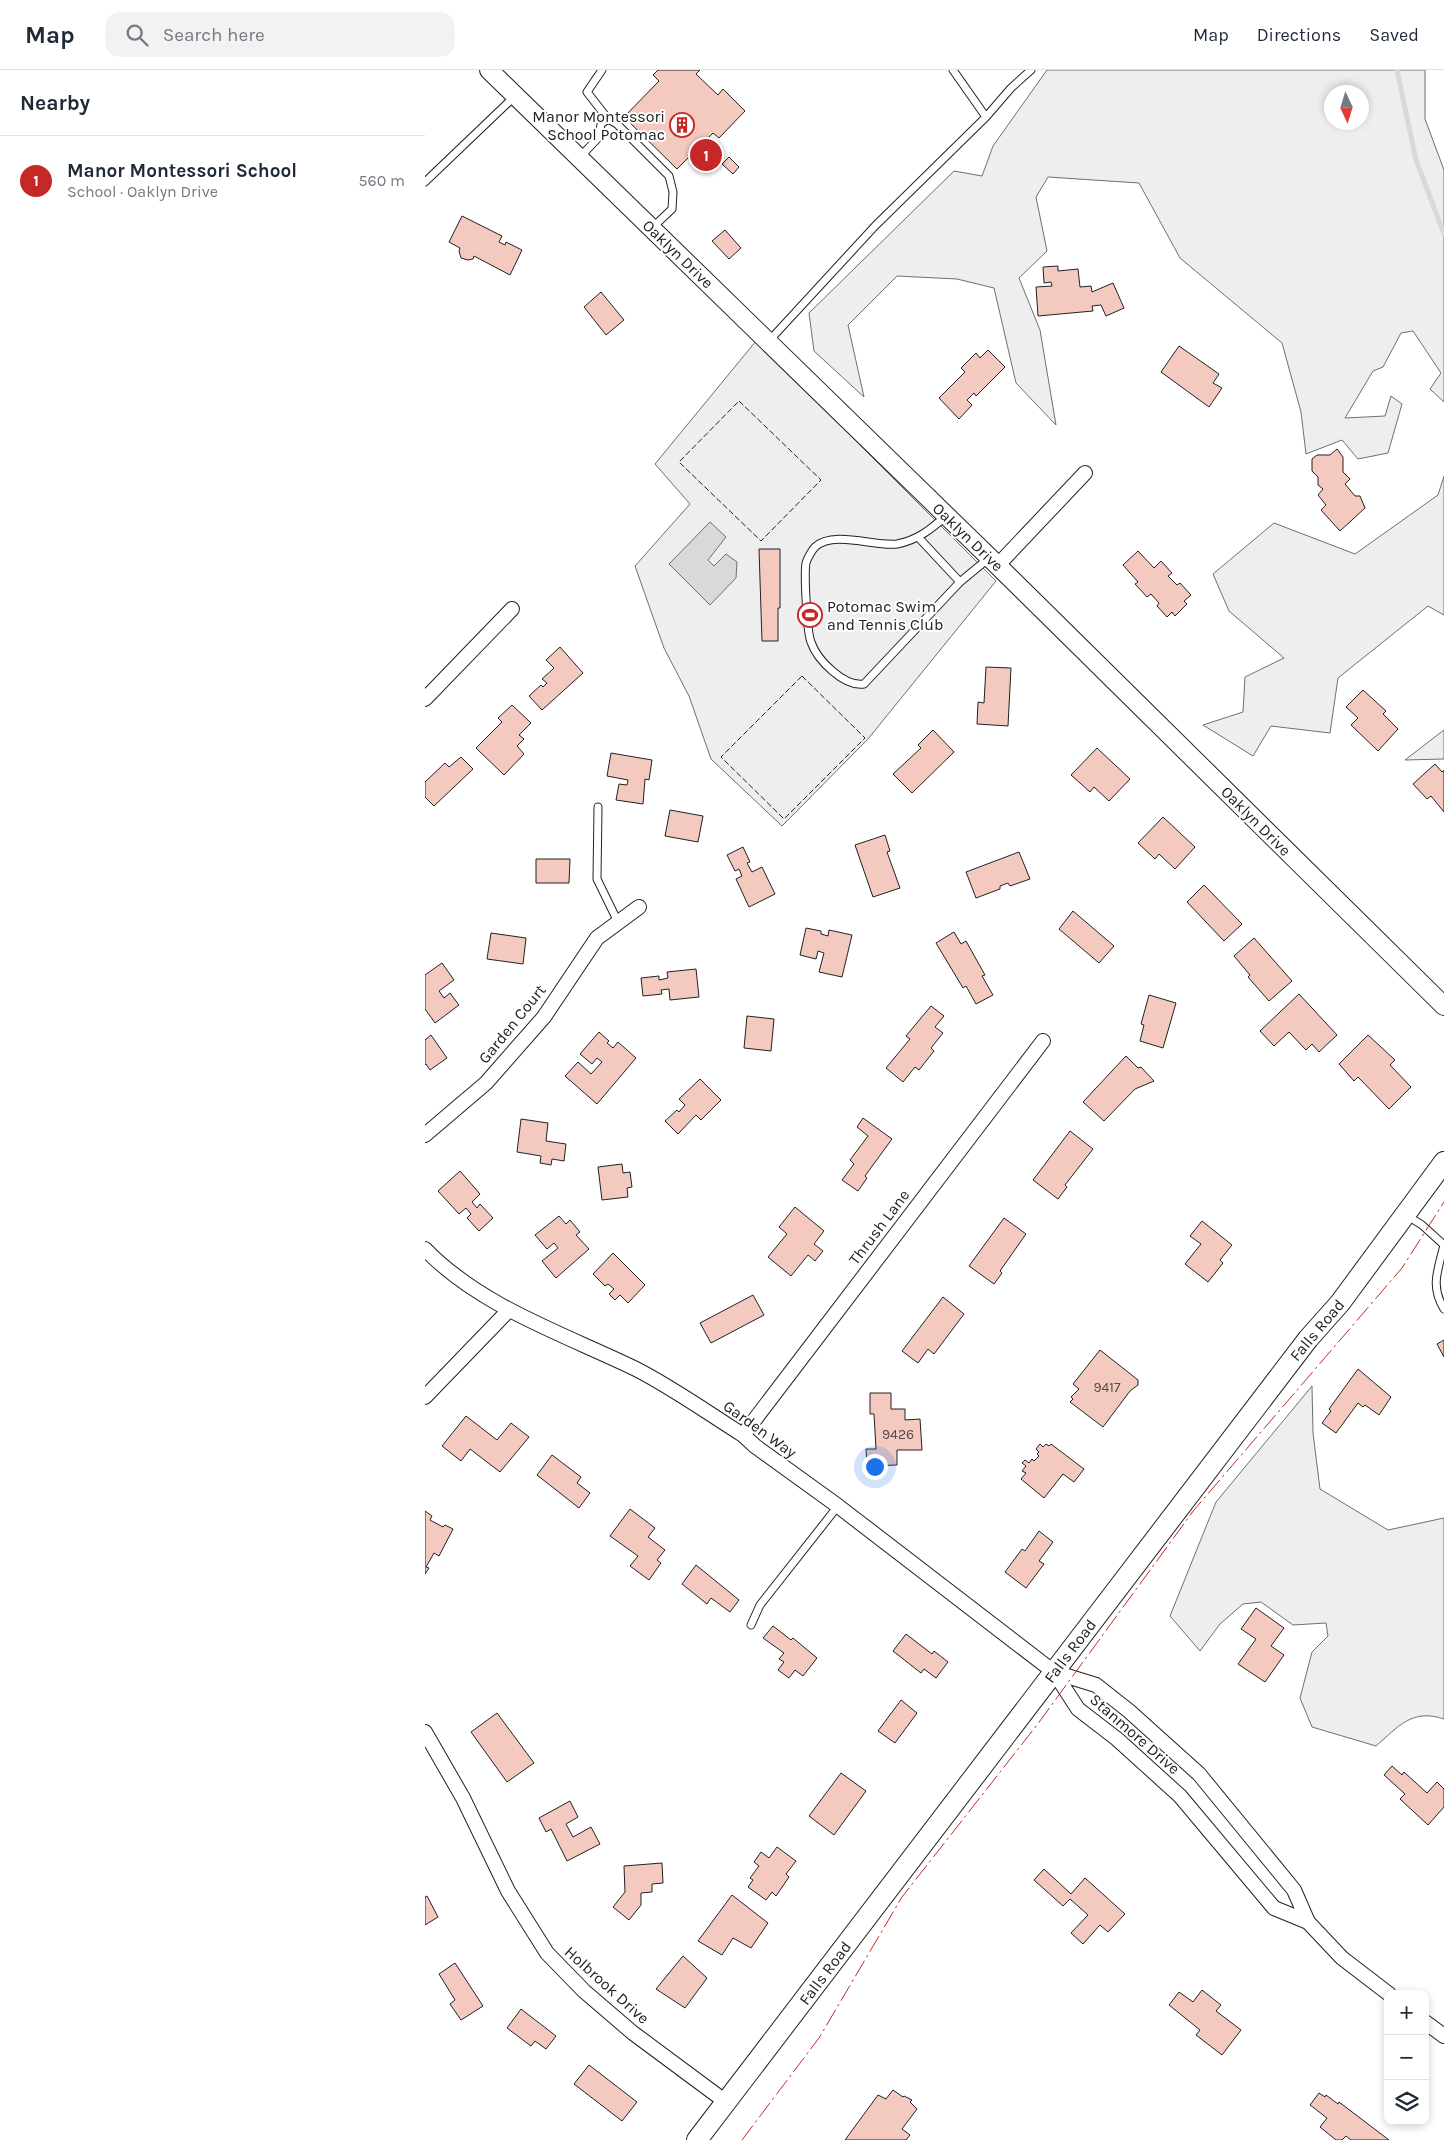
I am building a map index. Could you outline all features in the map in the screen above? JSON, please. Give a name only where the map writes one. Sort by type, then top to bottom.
[{"type":"main road","name":"Falls Road","points":[[697,2140],[1308,1339],[1340,1303],[1444,1162]]},
{"type":"street","name":"Oaklyn Drive","points":[[489,70],[994,562],[1444,1006]]},
{"type":"street","points":[[994,562],[1085,473]]},
{"type":"street","points":[[425,698],[513,609]]},
{"type":"street","name":"Garden Court","points":[[425,1135],[486,1084],[544,1017],[597,938],[639,907]]},
{"type":"street","name":"Thrush Lane","points":[[743,1434],[1043,1040]]},
{"type":"street","name":"Garden Way","points":[[425,1249],[465,1283],[509,1310],[638,1370],[743,1434],[755,1446],[838,1506],[1054,1672]]},
{"type":"street","points":[[425,1396],[509,1310]]},
{"type":"street","name":"Stanmore Drive","points":[[1054,1672],[1078,1709],[1117,1739],[1180,1796],[1273,1908],[1308,1922]]},
{"type":"street","name":"Stanmore Drive","points":[[1054,1672],[1096,1685],[1129,1711],[1199,1774],[1294,1890],[1308,1922],[1342,1958],[1384,1990]]},
{"type":"street","name":"Holbrook Drive","points":[[427,1741],[463,1798],[508,1891],[547,1953],[584,1991],[633,2033],[726,2102]]},
{"type":"street","points":[[1429,2025],[1444,2036]]},
{"type":"lane","points":[[602,70],[587,92],[608,119],[617,124],[669,176],[673,192],[672,209],[652,229]]},
{"type":"lane","points":[[953,70],[986,117]]},
{"type":"lane","points":[[768,342],[875,226],[1031,70]]},
{"type":"lane","points":[[425,182],[516,96]]},
{"type":"lane","points":[[579,158],[599,137],[601,124],[608,119]]},
{"type":"lane","points":[[946,516],[927,532],[896,544],[860,540],[831,540],[815,546],[806,562],[806,592],[810,641],[821,662],[853,684],[864,684],[960,582],[994,562]]},
{"type":"lane","points":[[918,537],[960,582]]},
{"type":"lane","points":[[598,807],[597,879],[618,922]]},
{"type":"lane","points":[[1406,1214],[1422,1225],[1444,1245],[1435,1281],[1438,1299],[1444,1310]]},
{"type":"lane","points":[[751,1625],[760,1605],[838,1506]]},
{"type":"shaded area","points":[[1047,70],[1425,70],[1425,119],[1444,170],[1444,402],[1430,389],[1441,373],[1413,331],[1401,333],[1383,367],[1373,371],[1345,418],[1385,416],[1391,396],[1402,404],[1388,453],[1358,459],[1342,440],[1306,454],[1301,412],[1282,343],[1180,258],[1139,183],[1048,177],[1036,197],[1047,251],[1019,278],[1040,330],[1056,425],[1016,383],[994,288],[957,279],[897,276],[848,325],[864,397],[814,351],[809,313],[954,171],[982,176],[993,146]]},
{"type":"shaded area","name":"Potomac Swim and Tennis Club","points":[[756,341],[996,581],[868,739],[782,826],[711,759],[689,696],[664,648],[635,566],[690,504],[655,464]]},
{"type":"shaded area","points":[[1444,476],[1444,615],[1428,606],[1338,678],[1330,733],[1271,726],[1253,756],[1203,725],[1243,712],[1245,677],[1284,658],[1229,611],[1213,574],[1274,523],[1355,554],[1438,495]]},
{"type":"shaded area","points":[[710,522],[726,537],[708,560],[714,566],[726,554],[737,562],[736,578],[710,605],[669,564]]},
{"type":"shaded area","points":[[1444,730],[1444,759],[1405,760]]},
{"type":"shaded area","points":[[1312,1386],[1313,1433],[1320,1489],[1388,1530],[1444,1518],[1444,1719],[1423,1716],[1406,1721],[1376,1746],[1312,1727],[1300,1698],[1312,1652],[1328,1636],[1326,1623],[1293,1625],[1261,1602],[1243,1604],[1220,1624],[1200,1651],[1170,1616],[1216,1502]]},
{"type":"building","name":"Manor Montessori School Potomac","points":[[658,70],[700,70],[696,74],[718,95],[723,89],[745,111],[719,138],[713,133],[677,169],[624,117],[659,81],[653,75]]},
{"type":"building","points":[[729,157],[739,167],[733,174],[722,164]]},
{"type":"building","points":[[462,216],[502,236],[499,242],[505,245],[506,242],[522,250],[510,275],[474,256],[473,259],[468,260],[461,258],[460,248],[449,242]]},
{"type":"building","points":[[725,230],[741,248],[729,259],[712,241]]},
{"type":"building","points":[[1058,266],[1058,271],[1078,269],[1080,287],[1091,286],[1092,292],[1113,283],[1124,308],[1106,316],[1101,305],[1092,306],[1093,311],[1038,316],[1036,287],[1052,286],[1051,282],[1044,283],[1043,267]]},
{"type":"building","points":[[601,292],[624,320],[606,335],[584,307]]},
{"type":"building","points":[[1179,346],[1219,374],[1213,383],[1222,388],[1209,407],[1161,372]]},
{"type":"building","points":[[988,350],[1005,367],[976,396],[974,393],[967,400],[972,405],[959,419],[939,398],[965,372],[961,368],[976,353],[980,358]]},
{"type":"building","points":[[1337,449],[1343,457],[1343,472],[1350,479],[1345,484],[1355,496],[1360,496],[1365,508],[1340,531],[1321,510],[1326,505],[1318,495],[1323,489],[1318,485],[1318,477],[1312,471],[1312,459],[1317,455],[1330,455]]},
{"type":"building","points":[[759,549],[780,549],[778,641],[762,641]]},
{"type":"building","points":[[1138,551],[1154,568],[1161,561],[1172,573],[1168,576],[1177,585],[1180,583],[1191,595],[1184,601],[1187,604],[1175,616],[1172,612],[1167,617],[1157,606],[1159,603],[1151,594],[1147,597],[1135,584],[1138,582],[1123,565]]},
{"type":"building","points":[[560,647],[583,673],[542,710],[529,696],[541,685],[543,687],[547,683],[542,679],[554,668],[546,660]]},
{"type":"building","points":[[986,667],[1011,668],[1008,726],[977,724],[978,702],[984,703]]},
{"type":"building","points":[[1363,690],[1386,711],[1383,714],[1398,729],[1378,751],[1351,725],[1358,718],[1346,707]]},
{"type":"building","points":[[512,705],[531,723],[519,735],[524,739],[517,746],[524,754],[504,775],[476,748],[502,722],[498,718]]},
{"type":"building","points":[[933,730],[954,752],[912,793],[893,774],[921,748],[918,745]]},
{"type":"building","points":[[1097,748],[1130,779],[1109,801],[1094,787],[1090,792],[1071,775]]},
{"type":"building","points":[[611,753],[652,760],[649,780],[645,779],[643,804],[616,800],[619,784],[627,785],[628,780],[607,776]]},
{"type":"building","points":[[461,757],[473,769],[434,806],[425,797],[425,782],[445,763],[449,767]]},
{"type":"building","points":[[1435,764],[1442,772],[1444,770],[1444,812],[1431,796],[1427,799],[1413,784]]},
{"type":"building","points":[[670,810],[703,816],[698,842],[665,836]]},
{"type":"building","points":[[1163,817],[1195,847],[1175,869],[1159,854],[1155,859],[1138,843]]},
{"type":"building","points":[[885,835],[890,851],[887,852],[900,888],[873,897],[855,845]]},
{"type":"building","points":[[743,847],[750,862],[747,863],[752,872],[762,867],[775,894],[749,907],[736,879],[742,876],[739,869],[735,871],[727,855]]},
{"type":"building","points":[[1019,852],[1030,879],[1010,886],[1008,883],[1000,886],[1000,889],[976,898],[966,872]]},
{"type":"building","points":[[536,859],[570,859],[569,883],[536,883]]},
{"type":"building","points":[[1204,885],[1242,924],[1224,941],[1187,902]]},
{"type":"building","points":[[1073,911],[1114,946],[1099,963],[1059,929]]},
{"type":"building","points":[[806,928],[821,931],[821,934],[828,936],[829,930],[852,935],[842,977],[819,972],[824,953],[818,951],[816,959],[800,955]]},
{"type":"building","points":[[954,932],[961,944],[966,941],[985,975],[982,976],[993,995],[976,1004],[966,986],[963,988],[936,943]]},
{"type":"building","points":[[491,933],[526,938],[523,964],[487,959]]},
{"type":"building","points":[[1254,938],[1292,981],[1269,1001],[1248,977],[1250,975],[1234,956]]},
{"type":"building","points":[[442,963],[454,980],[439,991],[444,998],[450,993],[459,1005],[435,1023],[425,1009],[425,975]]},
{"type":"building","points":[[696,969],[699,997],[670,1000],[669,989],[661,990],[662,994],[643,996],[641,978],[659,976],[659,980],[668,978],[667,972]]},
{"type":"building","points":[[1299,994],[1337,1035],[1319,1052],[1312,1044],[1306,1050],[1289,1032],[1274,1046],[1260,1031]]},
{"type":"building","points":[[1149,995],[1176,1003],[1163,1048],[1140,1041],[1144,1025],[1141,1024]]},
{"type":"building","points":[[931,1006],[944,1016],[935,1027],[943,1033],[931,1048],[934,1051],[919,1070],[915,1067],[903,1082],[886,1068],[910,1039],[906,1036]]},
{"type":"building","points":[[747,1016],[774,1019],[771,1051],[744,1048]]},
{"type":"building","points":[[599,1032],[609,1041],[607,1043],[613,1048],[618,1042],[636,1058],[597,1104],[565,1076],[578,1062],[591,1074],[602,1062],[597,1058],[592,1064],[580,1054]]},
{"type":"building","points":[[431,1035],[447,1058],[430,1070],[425,1065],[425,1040]]},
{"type":"building","points":[[1368,1035],[1395,1060],[1390,1065],[1411,1087],[1389,1109],[1358,1077],[1354,1081],[1339,1064]]},
{"type":"building","points":[[1126,1056],[1138,1068],[1141,1067],[1154,1081],[1135,1089],[1104,1121],[1083,1102]]},
{"type":"building","points":[[700,1079],[721,1100],[701,1120],[696,1115],[678,1134],[665,1121],[677,1110],[679,1112],[685,1105],[679,1099]]},
{"type":"building","points":[[863,1118],[892,1139],[865,1176],[867,1178],[858,1191],[842,1180],[854,1164],[850,1160],[868,1136],[857,1127]]},
{"type":"building","points":[[521,1119],[548,1123],[546,1141],[566,1144],[564,1161],[552,1159],[551,1165],[540,1163],[541,1156],[517,1152]]},
{"type":"building","points":[[1070,1131],[1093,1149],[1065,1185],[1067,1187],[1058,1199],[1033,1180]]},
{"type":"building","points":[[622,1164],[623,1173],[630,1172],[632,1187],[627,1188],[628,1197],[602,1200],[598,1167]]},
{"type":"building","points":[[460,1171],[480,1194],[472,1202],[477,1208],[480,1204],[493,1218],[479,1231],[467,1218],[471,1214],[466,1208],[459,1214],[438,1191]]},
{"type":"building","points":[[795,1207],[824,1231],[814,1244],[823,1251],[815,1261],[808,1255],[791,1276],[768,1257],[787,1234],[779,1227]]},
{"type":"building","points":[[559,1216],[566,1224],[570,1220],[580,1232],[576,1235],[589,1249],[556,1278],[542,1261],[558,1248],[554,1243],[547,1249],[535,1235]]},
{"type":"building","points":[[1004,1218],[1026,1234],[1000,1271],[1002,1273],[994,1284],[969,1266]]},
{"type":"building","points":[[1202,1221],[1232,1245],[1220,1260],[1223,1263],[1208,1282],[1185,1264],[1201,1244],[1190,1236]]},
{"type":"building","points":[[613,1253],[645,1285],[628,1303],[620,1295],[615,1300],[609,1294],[614,1289],[608,1284],[605,1286],[593,1274]]},
{"type":"building","points":[[753,1295],[764,1315],[711,1343],[700,1323]]},
{"type":"building","points":[[943,1297],[964,1314],[934,1354],[928,1349],[918,1363],[902,1351]]},
{"type":"building","points":[[1444,1340],[1444,1357],[1437,1344]]},
{"type":"building","points":[[1100,1350],[1138,1380],[1138,1385],[1130,1391],[1103,1427],[1070,1402],[1073,1399],[1071,1397],[1079,1389],[1073,1384]]},
{"type":"building","points":[[1358,1369],[1391,1397],[1379,1415],[1365,1405],[1363,1407],[1358,1403],[1336,1433],[1322,1423],[1331,1411],[1329,1409]]},
{"type":"building","points":[[870,1393],[891,1393],[891,1409],[905,1409],[905,1420],[920,1419],[922,1450],[897,1450],[897,1465],[867,1466],[866,1449],[876,1449],[874,1414],[870,1414]]},
{"type":"building","points":[[466,1416],[497,1440],[511,1423],[529,1437],[500,1472],[470,1449],[461,1461],[442,1446]]},
{"type":"building","points":[[1040,1444],[1043,1447],[1046,1444],[1049,1446],[1051,1444],[1084,1469],[1074,1482],[1063,1474],[1044,1498],[1021,1479],[1026,1473],[1022,1471],[1026,1466],[1022,1463],[1025,1460],[1029,1463],[1032,1459],[1034,1461],[1039,1456],[1037,1454],[1039,1452],[1036,1449]]},
{"type":"building","points":[[552,1455],[581,1477],[577,1483],[590,1493],[579,1508],[537,1475]]},
{"type":"building","points":[[630,1509],[655,1528],[648,1537],[665,1550],[657,1560],[661,1563],[649,1580],[630,1566],[638,1556],[610,1536]]},
{"type":"building","points":[[425,1511],[432,1516],[430,1520],[443,1527],[445,1525],[453,1529],[439,1556],[434,1553],[426,1567],[429,1568],[425,1574]]},
{"type":"building","points":[[1039,1531],[1053,1542],[1039,1561],[1044,1564],[1026,1588],[1005,1572],[1022,1549],[1025,1551]]},
{"type":"building","points":[[696,1565],[739,1600],[730,1612],[711,1598],[707,1604],[682,1584]]},
{"type":"building","points":[[1256,1608],[1284,1628],[1271,1646],[1284,1655],[1265,1682],[1238,1664],[1256,1639],[1241,1629]]},
{"type":"building","points":[[773,1626],[791,1640],[793,1638],[817,1658],[803,1676],[795,1670],[789,1678],[778,1670],[784,1662],[779,1659],[784,1653],[763,1638]]},
{"type":"building","points":[[906,1634],[932,1654],[934,1651],[948,1662],[936,1678],[924,1669],[921,1673],[893,1651]]},
{"type":"building","points":[[901,1700],[917,1713],[895,1743],[878,1731]]},
{"type":"building","points":[[497,1713],[534,1763],[507,1782],[471,1732]]},
{"type":"building","points":[[1392,1766],[1402,1775],[1404,1772],[1427,1793],[1437,1782],[1444,1789],[1444,1807],[1428,1825],[1400,1799],[1405,1794],[1384,1775]]},
{"type":"building","points":[[841,1773],[866,1791],[834,1835],[809,1816]]},
{"type":"building","points":[[570,1801],[578,1817],[566,1824],[573,1837],[591,1827],[600,1844],[567,1861],[551,1829],[546,1832],[539,1818]]},
{"type":"building","points":[[777,1847],[796,1861],[786,1874],[789,1877],[776,1896],[772,1892],[766,1900],[748,1887],[753,1880],[750,1878],[759,1866],[754,1862],[761,1852],[769,1858]]},
{"type":"building","points":[[662,1863],[663,1883],[652,1884],[652,1892],[641,1893],[641,1905],[629,1920],[613,1907],[625,1892],[624,1866]]},
{"type":"building","points":[[1044,1869],[1071,1894],[1085,1878],[1125,1914],[1108,1932],[1100,1925],[1083,1944],[1071,1933],[1088,1915],[1070,1899],[1063,1906],[1034,1880]]},
{"type":"building","points":[[732,1895],[768,1923],[751,1948],[733,1938],[722,1955],[698,1941]]},
{"type":"building","points":[[427,1896],[438,1917],[425,1925],[425,1897]]},
{"type":"building","points":[[683,1956],[707,1978],[685,2008],[656,1989]]},
{"type":"building","points":[[455,1963],[483,2006],[461,2020],[450,2004],[455,2000],[439,1974]]},
{"type":"building","points":[[1202,1990],[1221,2005],[1216,2011],[1241,2030],[1222,2055],[1196,2035],[1200,2030],[1169,2005],[1179,1992],[1193,2002]]},
{"type":"building","points":[[521,2009],[556,2036],[546,2049],[535,2041],[531,2046],[507,2028]]},
{"type":"building","points":[[589,2065],[637,2102],[622,2121],[574,2084]]},
{"type":"building","points":[[893,2090],[903,2097],[912,2100],[910,2102],[917,2109],[902,2129],[910,2135],[906,2140],[845,2140],[878,2095],[886,2099]]},
{"type":"building","points":[[1319,2093],[1325,2097],[1326,2095],[1338,2104],[1339,2102],[1389,2140],[1351,2140],[1346,2136],[1342,2140],[1336,2140],[1320,2127],[1327,2118],[1310,2105]]},
{"type":"waterway","points":[[1397,70],[1416,160],[1444,234]]},
{"type":"fence","points":[[739,401],[821,480],[761,541],[679,462],[739,401]]},
{"type":"fence","points":[[802,676],[865,738],[784,819],[721,757],[802,676]]},
{"type":"power","points":[[742,2140],[819,2038],[902,1897],[1037,1725],[1194,1510],[1402,1268],[1444,1202]]},
{"type":"place","name":"Manor Montessori School Potomac","points":[[682,125]]},
{"type":"place","name":"Manor Montessori School","points":[[706,155]]},
{"type":"place","name":"Potomac Swim and Tennis Club","points":[[810,615]]}]
